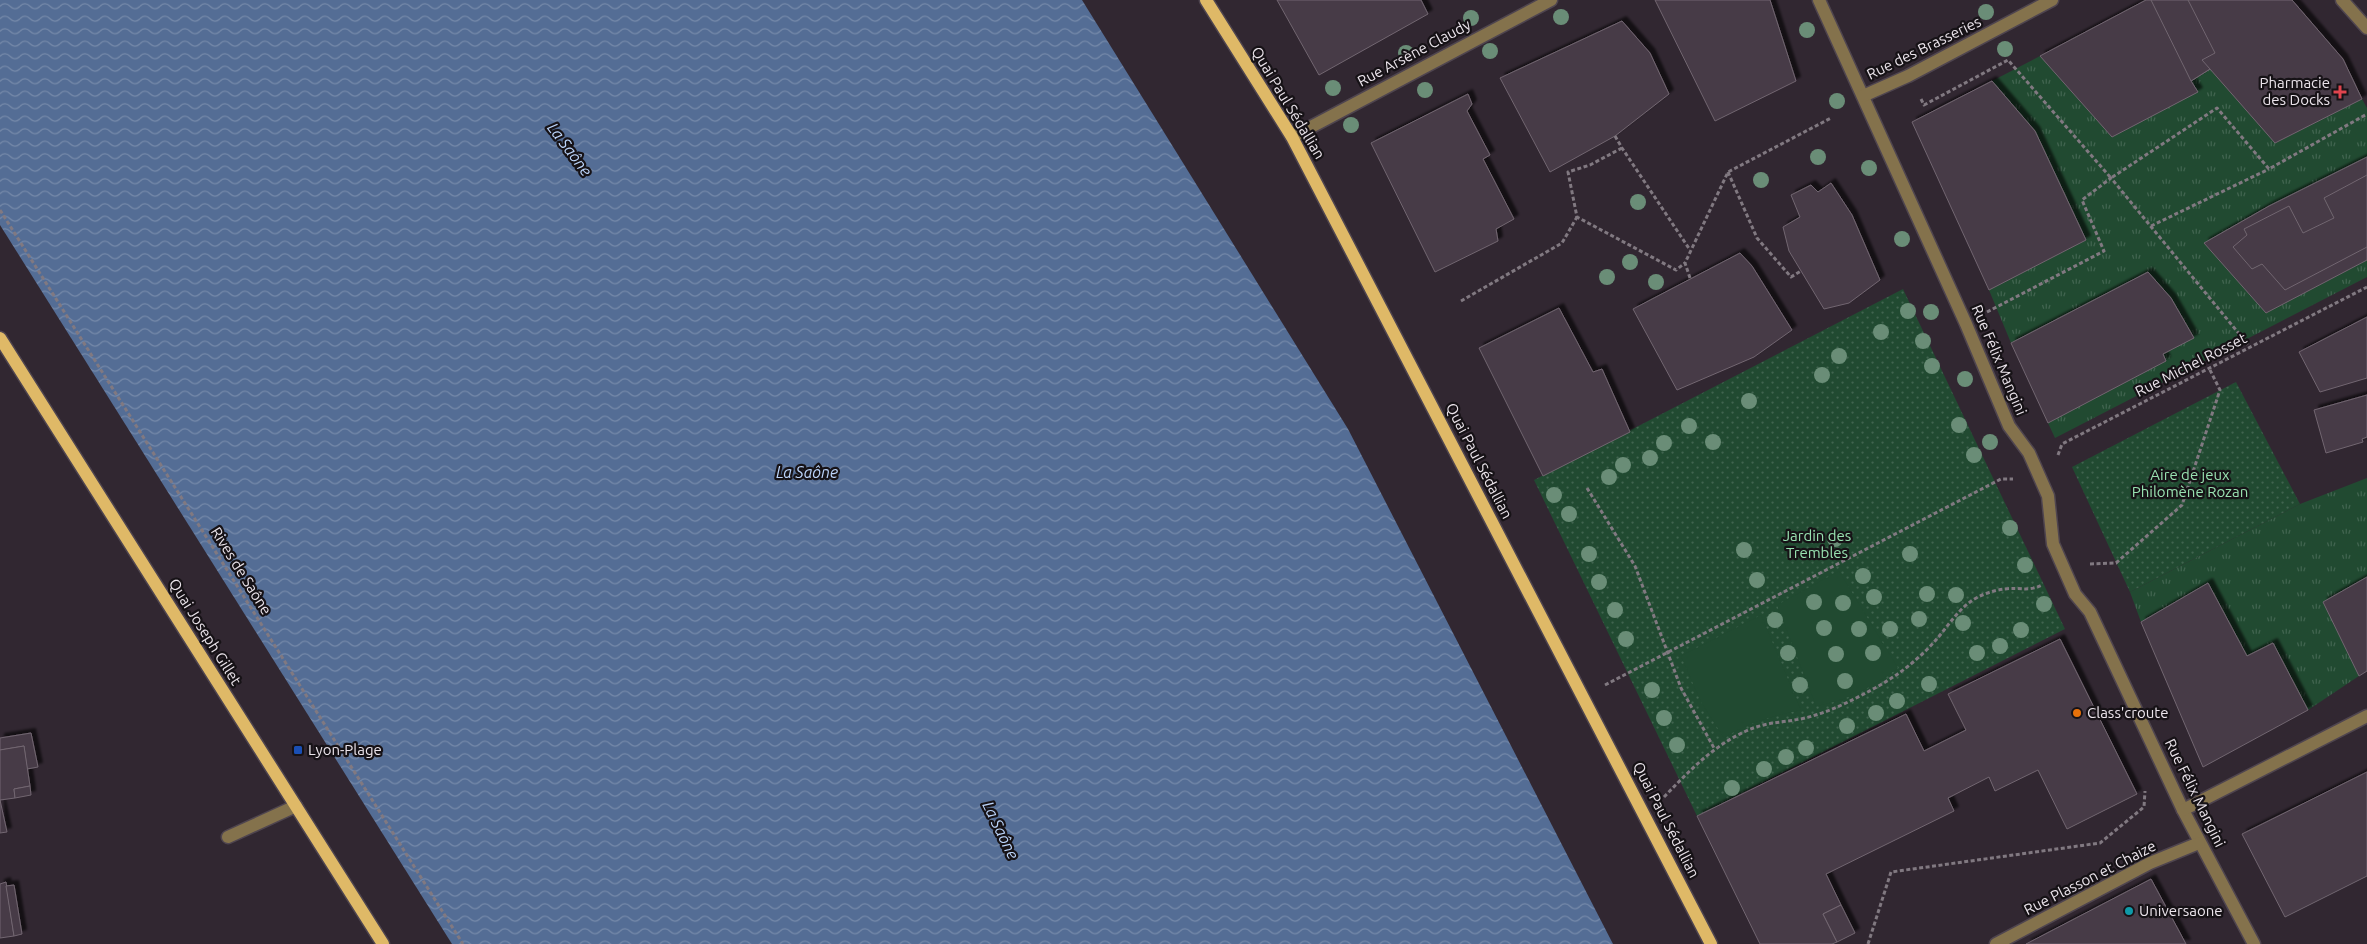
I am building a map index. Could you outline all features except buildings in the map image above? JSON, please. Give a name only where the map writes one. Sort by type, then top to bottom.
[{"type":"main road","name":"Quai Paul Sédallian","points":[[1206,0],[1292,137],[1646,815],[1711,944]]},
{"type":"main road","name":"Quai Joseph Gillet","points":[[0,338],[383,944]]},
{"type":"street","name":"Rue Arsène Claudy","points":[[1292,137],[1551,0]]},
{"type":"street","name":"Rue Félix Mangini","points":[[1819,0],[1966,324],[2009,426],[2029,454],[2048,496],[2053,544],[2075,594],[2090,612],[2183,810],[2254,944]]},
{"type":"street","name":"Rue des Brasseries","points":[[1863,96],[1908,76],[2052,0]]},
{"type":"street","points":[[2342,0],[2367,28]]},
{"type":"street","points":[[2183,810],[2367,716]]},
{"type":"street","points":[[228,837],[296,806]]},
{"type":"street","name":"Rue Plasson et Chaize","points":[[1996,944],[2150,863],[2200,843]]},
{"type":"path","points":[[1908,76],[1924,105],[2008,60],[2111,178],[2250,347]]},
{"type":"path","points":[[1966,324],[2104,251],[2082,200],[2111,178],[2217,108],[2269,169]]},
{"type":"path","points":[[2151,226],[2269,169],[2367,114]]},
{"type":"path","points":[[1577,217],[1676,270],[1685,263],[1728,172],[1831,118]]},
{"type":"path","points":[[1615,136],[1690,251]]},
{"type":"path","points":[[1462,301],[1562,243],[1577,217],[1568,172],[1590,165],[1622,148]]},
{"type":"path","points":[[1728,172],[1757,238],[1791,277],[1801,271]]},
{"type":"path","name":"Rives de Saône","points":[[0,210],[463,944]]},
{"type":"path","points":[[1685,263],[1690,278]]},
{"type":"path","name":"Rue Michel Rosset","points":[[2038,474],[2052,469],[2062,444],[2367,287]]},
{"type":"path","points":[[1646,815],[1694,765],[1714,748],[1746,731],[1775,721],[1804,718],[1836,707],[1876,687],[1907,668],[1934,643],[1970,602],[1989,593],[2006,588],[2032,590],[2045,584],[2051,576],[2079,564],[2116,563],[2182,505],[2220,390],[2209,368]]},
{"type":"path","points":[[1584,696],[2000,479],[2023,480],[2038,474]]},
{"type":"path","points":[[1587,488],[1635,566],[1681,688],[1714,748]]},
{"type":"path","points":[[1868,944],[1891,872],[2100,843],[2144,807],[2145,786],[2167,774]]},
{"type":"green space","points":[[2040,56],[2112,137],[2197,92],[2191,81],[2210,69],[2275,143],[2362,99],[2367,108],[2367,157],[2269,206],[2205,243],[2266,313],[2367,260],[2367,277],[2055,438],[2048,423],[2166,361],[2163,354],[2194,337],[2171,298],[2148,273],[2011,343],[1989,290],[2086,240],[2035,131],[1992,81]]},
{"type":"green space","name":"Jardin des Trembles","points":[[1903,289],[2065,629],[1697,816],[1534,480]]},
{"type":"green space","name":"Aire de jeux Philomène Rozan","points":[[2236,382],[2300,504],[2130,592],[2072,467]]},
{"type":"green space","points":[[2367,478],[2367,577],[2324,602],[2359,676],[2308,710],[2273,643],[2247,656],[2208,584],[2141,622],[2130,592],[2300,504]]},
{"type":"green space","points":[[1839,571],[1898,668],[1878,682],[1849,697],[1816,706],[1777,605]]},
{"type":"green space","points":[[1761,615],[1801,710],[1761,720],[1724,738],[1701,702],[1681,656]]},
{"type":"water","name":"La Saône","points":[[0,0],[1082,0],[1348,429],[1613,944],[452,944],[0,225]]},
{"type":"place","name":"Pharmacie des Docks","points":[[2340,92]]},
{"type":"place","name":"Class'croute","points":[[2077,713]]},
{"type":"place","name":"Lyon-Plage","points":[[298,750]]},
{"type":"place","name":"Universaone","points":[[2129,911]]}]
